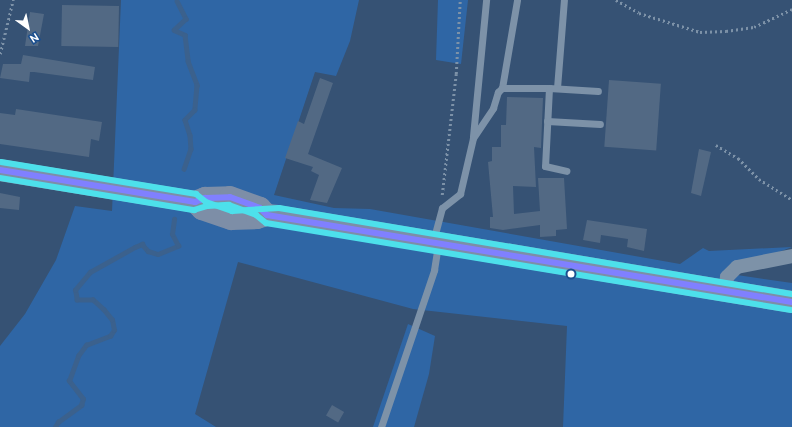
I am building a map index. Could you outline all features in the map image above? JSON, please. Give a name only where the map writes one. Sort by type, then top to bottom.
[{"type":"main road","points":[[0,169],[195,202],[205,198],[230,197],[260,208],[267,215],[792,302]]},
{"type":"street","points":[[725,290],[727,277],[737,267],[792,256]]},
{"type":"lane","points":[[381,427],[434,270],[436,234],[442,208],[460,194],[473,138],[486,0]]},
{"type":"lane","points":[[473,138],[492,108],[498,92],[502,88],[517,0]]},
{"type":"lane","points":[[557,88],[564,0]]},
{"type":"lane","points":[[502,88],[557,88],[598,91]]},
{"type":"lane","points":[[549,88],[545,166],[566,171]]},
{"type":"lane","points":[[547,121],[600,124]]},
{"type":"path","points":[[0,54],[13,0]]},
{"type":"path","points":[[442,208],[456,74],[460,0]]},
{"type":"path","points":[[616,0],[639,13],[700,32],[726,31],[754,27],[792,9]]},
{"type":"path","points":[[716,145],[738,158],[759,179],[792,200]]},
{"type":"shaded area","points":[[121,0],[359,0],[350,41],[336,76],[315,72],[274,195],[334,208],[370,209],[680,264],[703,248],[709,251],[792,247],[771,255],[737,275],[792,283],[792,427],[563,427],[567,326],[413,309],[238,262],[195,414],[216,427],[0,427],[0,346],[25,314],[56,260],[75,206],[112,211]]},
{"type":"shaded area","points":[[438,0],[468,0],[461,64],[436,60]]},
{"type":"shaded area","points":[[408,324],[435,336],[429,374],[414,427],[373,427]]},
{"type":"building","points":[[62,5],[119,6],[118,47],[61,46]]},
{"type":"building","points":[[30,12],[44,14],[38,46],[25,46]]},
{"type":"building","points":[[23,55],[95,67],[93,80],[34,72],[30,72],[29,82],[0,78],[3,64],[21,64]]},
{"type":"building","points":[[320,78],[333,83],[308,154],[342,168],[327,203],[310,200],[319,175],[311,171],[313,167],[285,158],[298,121],[304,124]]},
{"type":"building","points":[[609,80],[661,84],[656,150],[604,147]]},
{"type":"building","points":[[507,97],[543,98],[541,148],[534,147],[536,187],[513,186],[514,214],[540,211],[538,178],[564,178],[567,229],[556,230],[556,236],[540,237],[540,225],[503,230],[490,228],[490,217],[493,217],[488,162],[492,161],[492,147],[501,147],[501,125],[506,125]]},
{"type":"building","points":[[16,109],[102,122],[99,141],[91,139],[89,157],[0,144],[0,113],[15,115]]},
{"type":"building","points":[[699,149],[711,152],[701,196],[691,193]]},
{"type":"building","points":[[0,193],[20,197],[19,210],[0,208]]},
{"type":"building","points":[[587,220],[647,229],[644,251],[627,247],[628,239],[601,235],[600,243],[583,240]]},
{"type":"building","points":[[332,405],[344,412],[338,422],[326,415]]},
{"type":"waterway","points":[[177,1],[186,19],[174,30],[185,35],[188,61],[197,85],[195,110],[185,120],[190,135],[191,149],[184,169]]},
{"type":"waterway","points":[[55,427],[58,422],[81,405],[83,399],[69,381],[78,356],[86,345],[110,336],[114,330],[112,320],[104,310],[93,300],[77,300],[75,290],[90,272],[142,244],[148,251],[158,254],[178,246],[172,234],[174,219]]},
{"type":"transit line","points":[[1,162],[196,194],[206,202],[232,211],[279,208],[792,294]]},
{"type":"transit line","points":[[0,170],[195,202],[205,198],[230,197],[260,208],[267,215],[792,302]]},
{"type":"transit line","points":[[0,178],[194,210],[207,206],[229,205],[256,215],[266,223],[791,310]]}]
